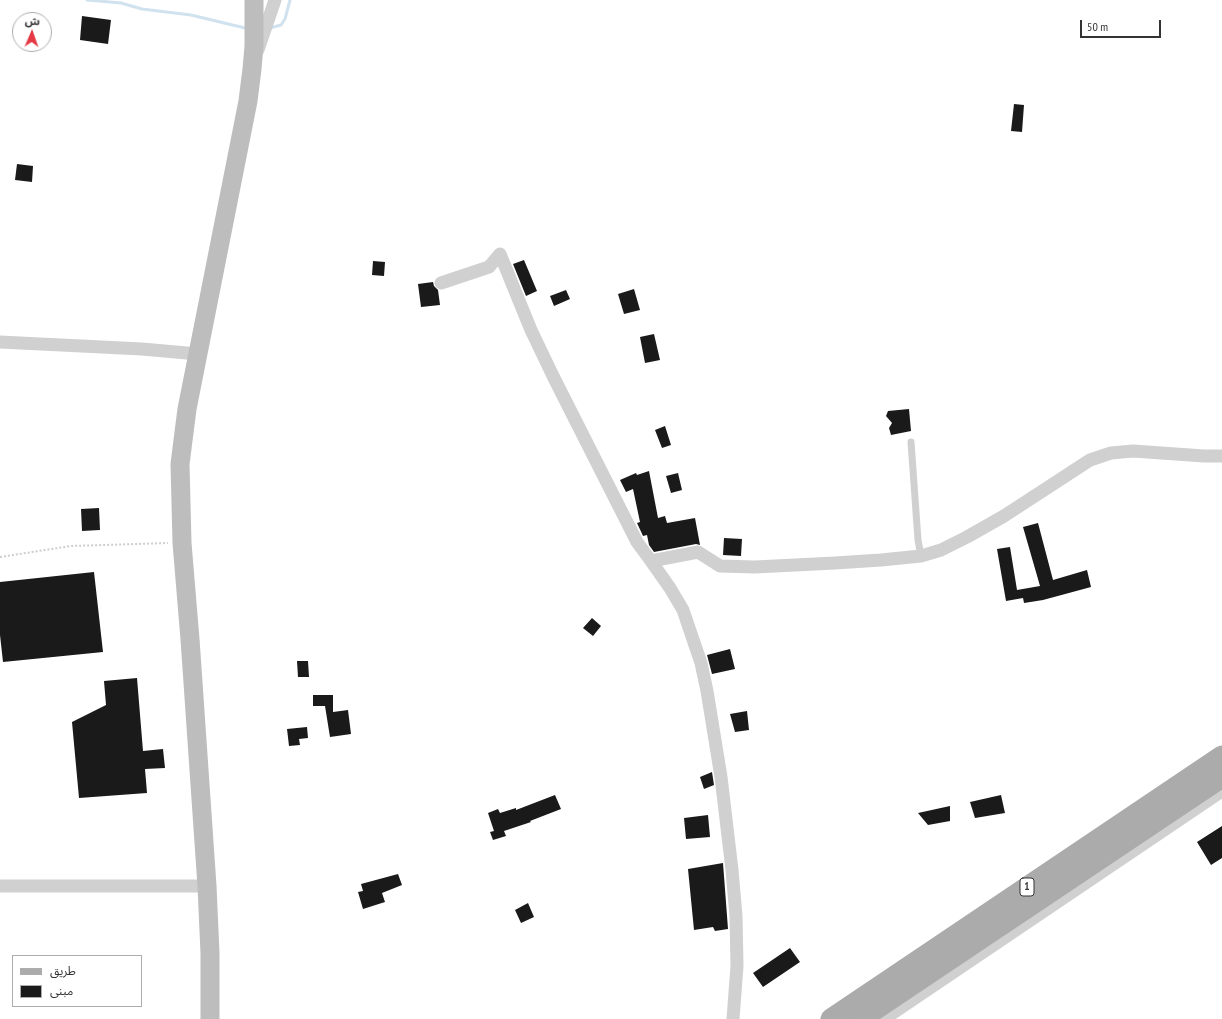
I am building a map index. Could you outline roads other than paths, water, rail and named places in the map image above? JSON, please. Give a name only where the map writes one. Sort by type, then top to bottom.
[{"type":"main road","points":[[210,1019],[210,953],[207,886],[182,543],[180,464],[198,354],[241,138],[252,69],[254,46],[254,0]]},
{"type":"main road","name":"1","points":[[831,1019],[1222,756]]},
{"type":"main road","name":"1","points":[[861,1019],[1222,777]]},
{"type":"street","points":[[252,69],[275,0]]},
{"type":"street","points":[[441,283],[489,267],[500,254],[531,330],[637,542],[652,561],[683,610],[701,663],[721,777],[732,870],[737,940],[737,966],[733,1019]]},
{"type":"street","points":[[0,342],[155,350],[198,354]]},
{"type":"street","points":[[652,561],[698,552],[720,566],[755,567],[921,556],[941,550],[967,537],[1004,516],[1090,460],[1111,453],[1133,451],[1222,456]]},
{"type":"street","points":[[884,1019],[1222,791]]},
{"type":"street","points":[[0,886],[207,886]]},
{"type":"lane","points":[[910,442],[918,540],[921,556]]},
{"type":"waterway","points":[[87,0],[121,3],[142,9],[191,15],[245,28]]},
{"type":"waterway","points":[[270,28],[281,25],[285,19],[290,0]]}]
